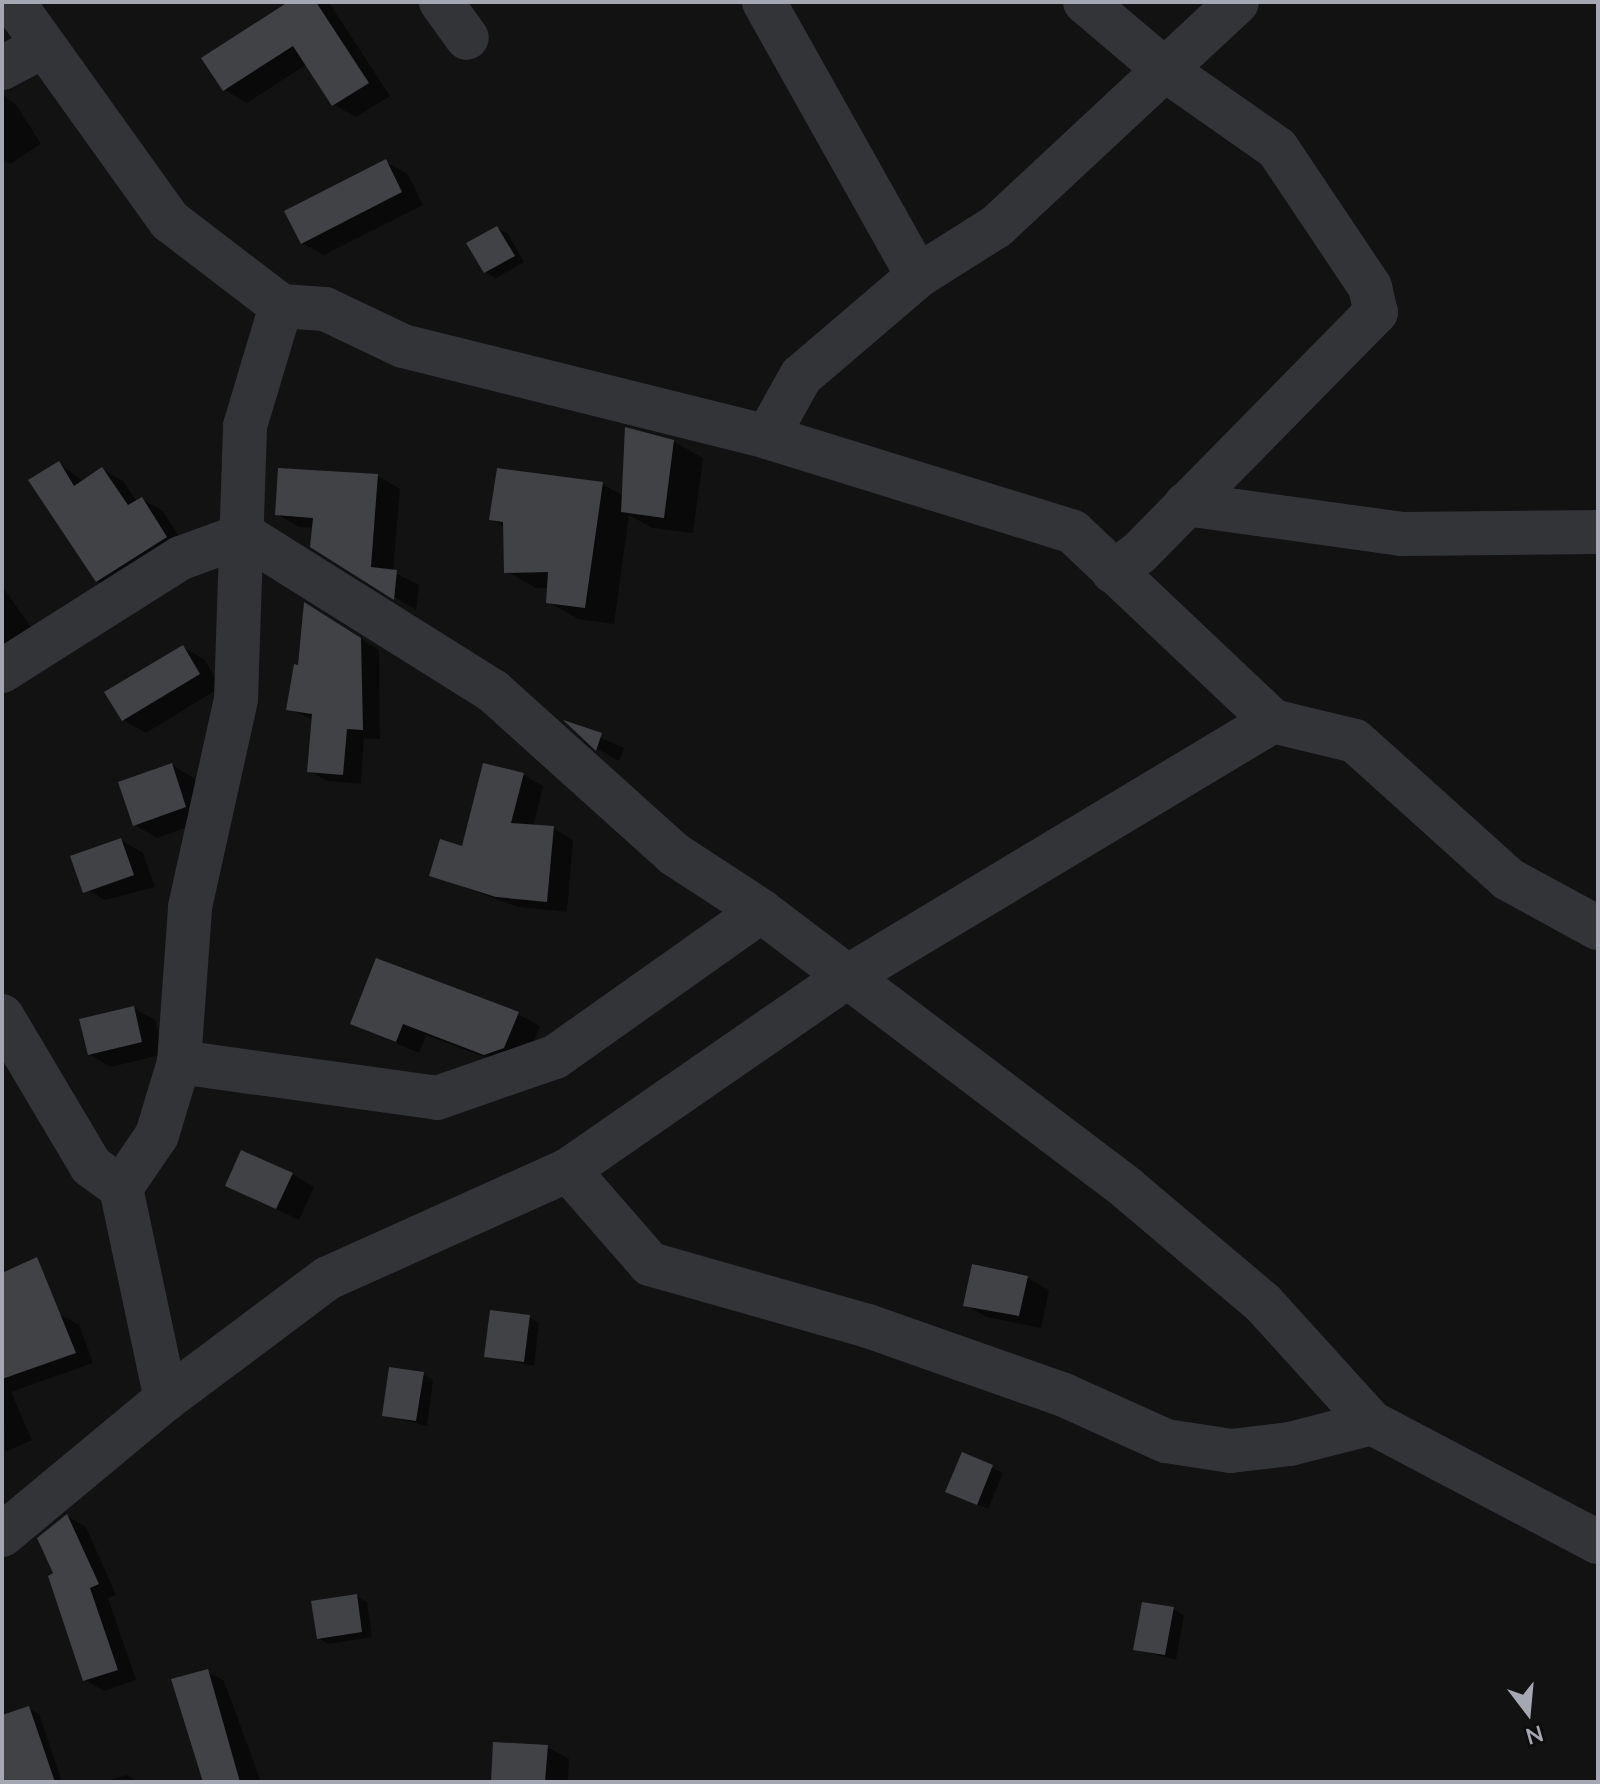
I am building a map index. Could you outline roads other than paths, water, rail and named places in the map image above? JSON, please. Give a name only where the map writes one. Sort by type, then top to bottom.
[{"type":"street","points":[[13,2],[42,47],[170,221],[281,306],[325,309],[403,346],[767,437],[1073,532],[1273,721],[1355,741],[1508,879],[1598,928]]},
{"type":"street","points":[[441,2],[467,38]]},
{"type":"street","points":[[764,2],[918,276]]},
{"type":"street","points":[[1085,2],[1164,69],[1277,148],[1370,287],[1376,312],[1186,504],[1113,572]]},
{"type":"street","points":[[767,437],[801,376],[918,276],[997,226],[1237,2]]},
{"type":"street","points":[[2,68],[42,47]]},
{"type":"street","points":[[121,1188],[157,1135],[179,1062],[190,907],[236,699],[244,535],[245,426],[281,306]]},
{"type":"street","points":[[1186,504],[1403,534],[1598,532]]},
{"type":"street","points":[[2,671],[181,558],[244,535]]},
{"type":"street","points":[[244,535],[493,691],[674,854],[761,911],[1128,1189],[1252,1293],[1372,1423],[1598,1542]]},
{"type":"street","points":[[2,1535],[166,1399],[328,1278],[568,1170],[847,977],[1273,721]]},
{"type":"street","points":[[179,1062],[437,1098],[555,1057],[761,911]]},
{"type":"street","points":[[2,1016],[91,1166],[121,1188],[166,1399]]},
{"type":"street","points":[[568,1170],[650,1264],[868,1326],[1064,1395],[1166,1441],[1231,1451],[1290,1444],[1372,1423]]}]
